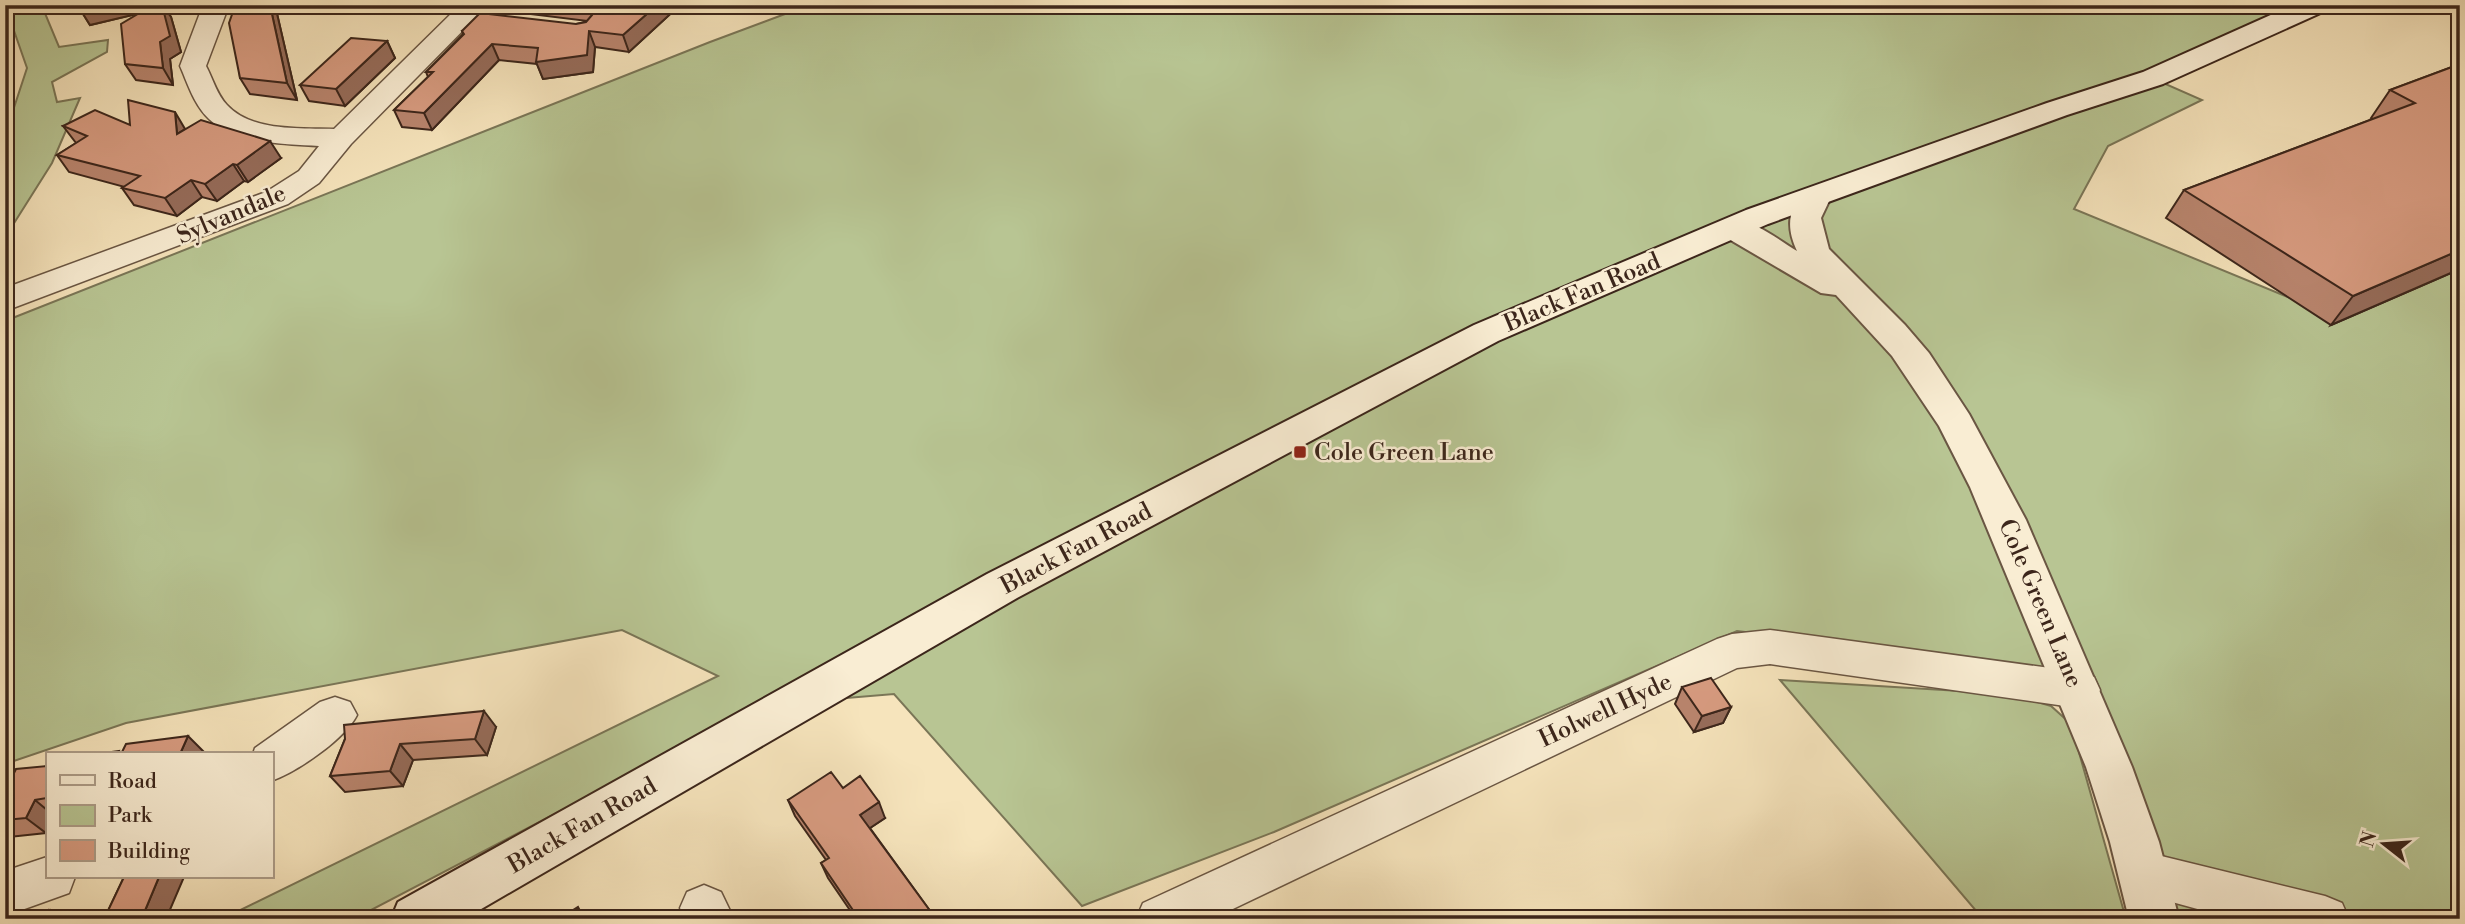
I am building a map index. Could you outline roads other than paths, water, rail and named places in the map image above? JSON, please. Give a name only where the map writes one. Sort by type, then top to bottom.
[{"type":"main road","points":[[1745,223],[2057,109],[2153,78],[2316,5]]},
{"type":"main road","name":"Cole Green Lane","points":[[1815,197],[1804,218],[1805,233],[1815,253],[1914,358],[1954,415],[1984,472],[2079,690],[2150,897]]},
{"type":"main road","name":"Cole Green Lane","points":[[1745,223],[1874,316]]},
{"type":"main road","name":"Black Fan Road","points":[[416,919],[1002,586],[1486,333],[1745,223]]},
{"type":"street","points":[[216,5],[193,66],[217,111],[249,128],[341,138]]},
{"type":"street","name":"Sylvandale","points":[[5,300],[277,198],[309,177],[341,138],[476,14]]},
{"type":"street","name":"Holwell Hyde","points":[[1160,919],[1732,651],[1770,647],[2079,690]]},
{"type":"street","points":[[273,761],[335,715]]},
{"type":"street","points":[[5,894],[49,878]]},
{"type":"street","points":[[2150,897],[2325,919]]},
{"type":"place","name":"Cole Green Lane","points":[[1300,452]]}]
